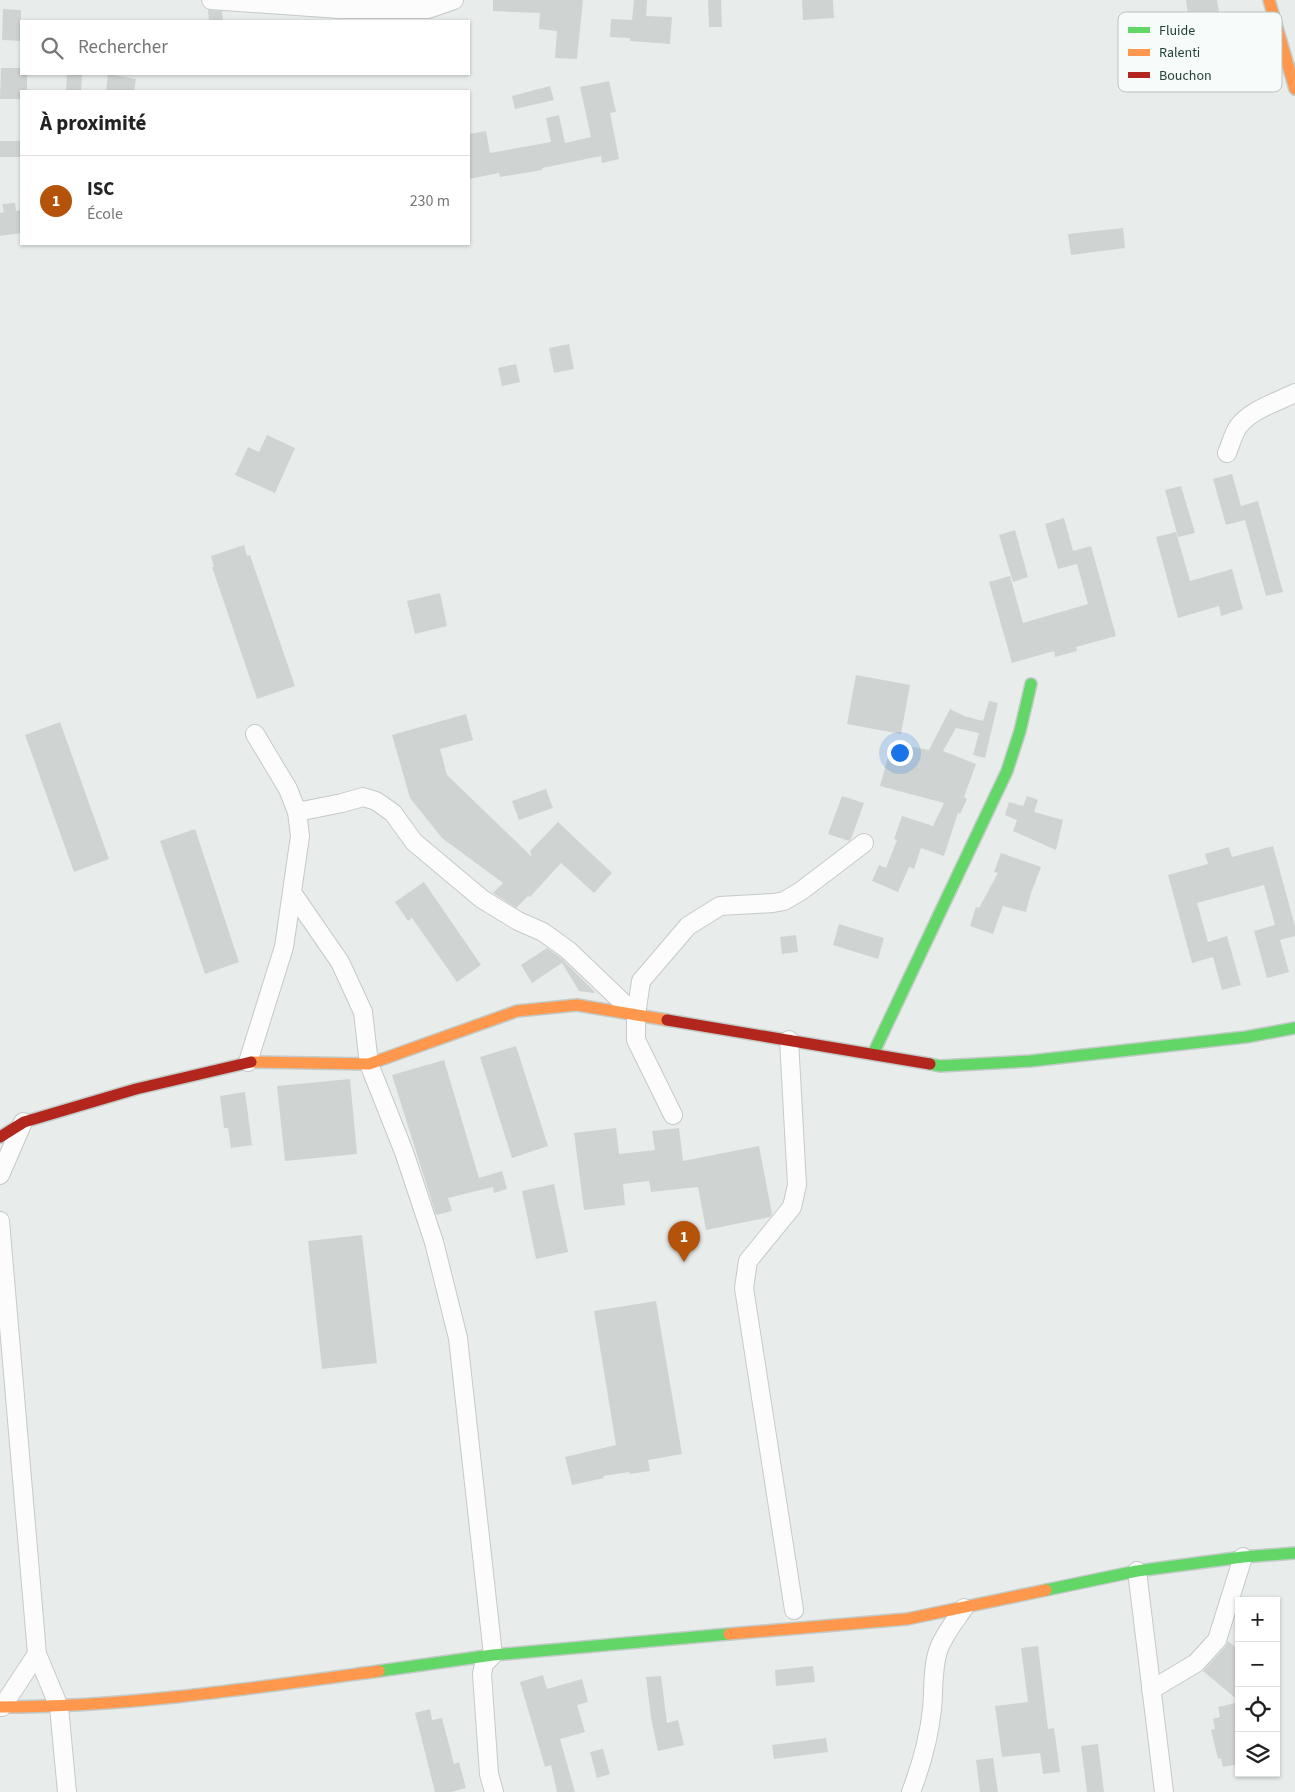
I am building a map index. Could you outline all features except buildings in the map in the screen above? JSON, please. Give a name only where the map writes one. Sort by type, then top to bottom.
[{"type":"street","points":[[211,0],[340,9],[428,9],[454,0]]},
{"type":"street","points":[[1269,0],[1273,12]]},
{"type":"street","points":[[1282,44],[1295,89]]},
{"type":"street","points":[[1228,452],[1236,429],[1242,421],[1252,414],[1295,393]]},
{"type":"street","points":[[873,1054],[1007,771],[1020,731],[1030,684]]},
{"type":"street","points":[[248,1062],[284,947],[300,836],[297,812],[288,790],[255,734]]},
{"type":"street","points":[[297,812],[363,797],[376,800],[393,813],[414,842],[482,899],[518,921],[544,932],[568,950],[636,1015]]},
{"type":"street","points":[[673,1115],[636,1040],[636,1015],[641,981],[688,926],[720,906],[773,903],[784,900],[801,891],[864,843]]},
{"type":"street","points":[[293,894],[340,962],[363,1012],[369,1064],[404,1152],[434,1242],[458,1338],[493,1655]]},
{"type":"street","points":[[0,1137],[24,1122],[136,1089],[248,1062],[369,1064],[517,1010],[577,1005],[940,1066],[1030,1061],[1246,1037],[1295,1028]]},
{"type":"street","points":[[789,1040],[797,1185],[792,1207],[748,1261],[744,1288],[794,1610]]},
{"type":"street","points":[[0,1175],[24,1122]]},
{"type":"street","points":[[0,1222],[37,1654],[59,1707],[67,1792]]},
{"type":"street","points":[[1,1707],[59,1707],[257,1688],[493,1655],[908,1619],[1137,1571],[1243,1557],[1295,1553]]},
{"type":"street","points":[[1151,1690],[1196,1664],[1217,1640],[1243,1557]]},
{"type":"street","points":[[1137,1571],[1164,1792]]},
{"type":"street","points":[[911,1792],[922,1764],[932,1713],[934,1671],[939,1649],[946,1634],[964,1608]]},
{"type":"street","points":[[794,1610],[831,1626]]},
{"type":"street","points":[[770,1631],[794,1610]]},
{"type":"street","points":[[1,1707],[37,1654]]},
{"type":"street","points":[[493,1655],[484,1664],[482,1674],[489,1774],[494,1792]]},
{"type":"traffic: fast","points":[[873,1054],[1007,771],[1020,731],[1031,684]]},
{"type":"traffic: fast","points":[[930,1064],[940,1066],[1030,1061],[1246,1037],[1295,1028]]},
{"type":"traffic: fast","points":[[1046,1590],[1137,1571],[1243,1557],[1295,1553]]},
{"type":"traffic: fast","points":[[379,1671],[493,1655],[729,1634]]},
{"type":"traffic: slow","points":[[1269,0],[1273,12]]},
{"type":"traffic: slow","points":[[1282,44],[1295,89]]},
{"type":"traffic: slow","points":[[251,1062],[369,1064],[517,1011],[577,1005],[667,1020]]},
{"type":"traffic: slow","points":[[729,1634],[907,1619],[1046,1590]]},
{"type":"traffic: slow","points":[[0,1707],[95,1704],[143,1700],[238,1690],[379,1671]]},
{"type":"traffic: jam","points":[[667,1020],[930,1064]]},
{"type":"traffic: jam","points":[[0,1137],[24,1122],[136,1089],[251,1062]]},
{"type":"place","name":"ISC","points":[[684,1262]]}]
